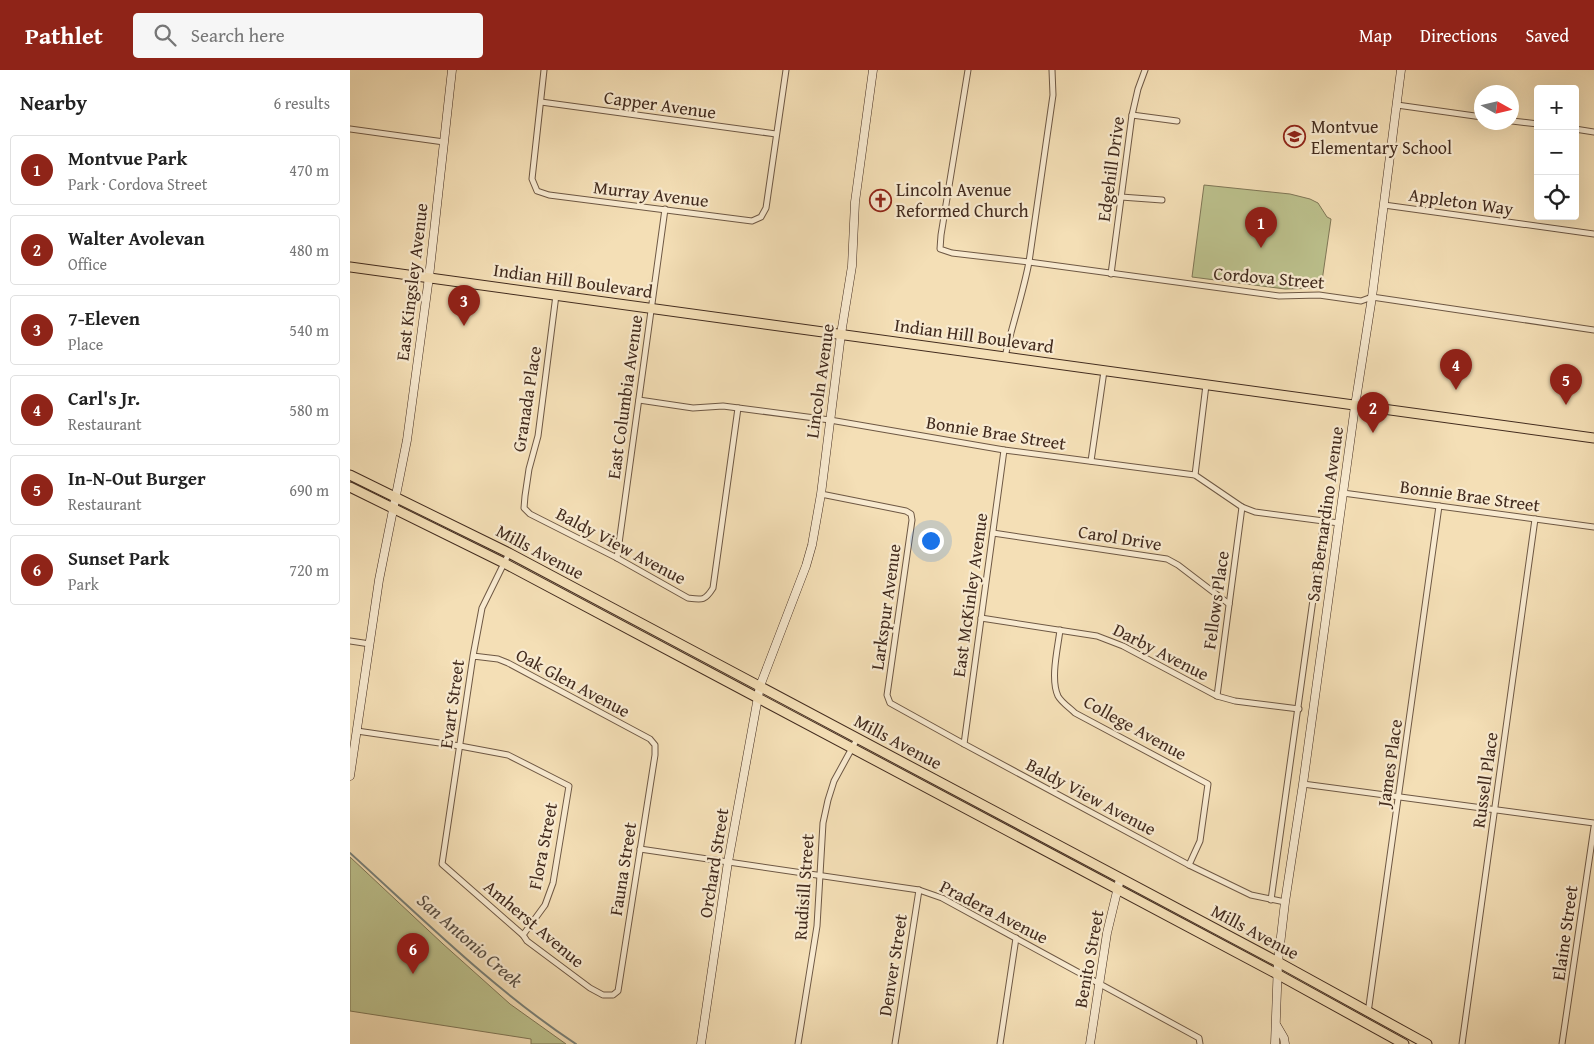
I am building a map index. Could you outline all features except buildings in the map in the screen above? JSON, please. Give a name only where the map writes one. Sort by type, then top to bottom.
[{"type":"main road","name":"Indian Hill Boulevard","points":[[350,266],[1594,438]]},
{"type":"main road","name":"Mills Avenue","points":[[350,475],[509,554],[760,686],[1278,962],[1427,1044]]},
{"type":"main road","name":"Mills Avenue","points":[[350,488],[504,563],[1277,974],[1404,1044]]},
{"type":"street","name":"East Kingsley Avenue","points":[[350,776],[395,496],[407,440],[429,277],[452,70]]},
{"type":"street","points":[[541,102],[544,70]]},
{"type":"street","points":[[776,134],[786,70]]},
{"type":"street","name":"Lincoln Avenue","points":[[760,686],[806,566],[812,545],[821,494],[841,334],[852,266],[855,202],[872,70]]},
{"type":"street","name":"Cordova Street","points":[[968,70],[941,235],[940,249],[952,254],[1028,262],[1279,296],[1318,295],[1361,301],[1372,297],[1594,330]]},
{"type":"street","points":[[1005,357],[1010,332],[1024,288],[1053,95],[1052,70]]},
{"type":"street","name":"Edgehill Drive","points":[[1111,274],[1132,115],[1145,70]]},
{"type":"street","name":"San Bernardino Avenue","points":[[1275,1044],[1277,974],[1285,902],[1372,297],[1401,70]]},
{"type":"street","name":"Capper Avenue","points":[[541,102],[776,134]]},
{"type":"street","name":"Murray Avenue","points":[[541,102],[532,179],[537,190],[549,194],[752,221],[761,218],[766,208],[776,134]]},
{"type":"street","points":[[1397,105],[1474,116]]},
{"type":"street","points":[[1132,115],[1177,121]]},
{"type":"street","points":[[1519,122],[1534,124]]},
{"type":"street","points":[[350,129],[444,142]]},
{"type":"street","points":[[1579,130],[1594,132]]},
{"type":"street","points":[[1121,197],[1162,200]]},
{"type":"street","name":"Appleton Way","points":[[1384,206],[1594,234]]},
{"type":"street","name":"East Columbia Avenue","points":[[617,558],[665,209]]},
{"type":"street","name":"Granada Place","points":[[524,508],[524,496],[529,469],[538,436],[556,295]]},
{"type":"street","points":[[1091,461],[1104,371]]},
{"type":"street","points":[[1195,475],[1206,385]]},
{"type":"street","name":"Bonnie Brae Street","points":[[639,400],[693,408],[722,406],[830,420],[1004,450],[1195,475],[1242,508],[1255,512],[1339,523]]},
{"type":"street","name":"Baldy View Avenue","points":[[524,508],[530,514],[617,558],[688,598],[700,600],[708,597],[713,588],[738,408]]},
{"type":"street","name":"East McKinley Avenue","points":[[964,744],[1004,450]]},
{"type":"street","name":"Bonnie Brae Street","points":[[1343,493],[1594,527]]},
{"type":"street","name":"Larkspur Avenue","points":[[821,494],[906,511],[910,514],[912,520],[887,695],[890,703]]},
{"type":"street","name":"James Place","points":[[1366,1023],[1439,506]]},
{"type":"street","name":"Fellows Place","points":[[1217,696],[1242,508]]},
{"type":"street","name":"Russell Place","points":[[1462,1044],[1535,519]]},
{"type":"street","points":[[1271,900],[1324,521]]},
{"type":"street","name":"Carol Drive","points":[[993,533],[1167,559],[1178,565],[1229,604]]},
{"type":"street","name":"Evart Street","points":[[442,864],[482,608],[509,554]]},
{"type":"street","name":"Darby Avenue","points":[[981,618],[1097,636],[1123,646],[1217,696],[1235,701],[1299,709]]},
{"type":"street","name":"College Avenue","points":[[1060,630],[1055,668],[1058,696],[1075,713],[1208,784],[1200,841],[1189,865]]},
{"type":"street","points":[[350,641],[370,644]]},
{"type":"street","name":"Oak Glen Avenue","points":[[473,656],[498,659],[508,663],[650,739],[655,745]]},
{"type":"street","name":"Orchard Street","points":[[701,1044],[728,862],[760,686]]},
{"type":"street","name":"Baldy View Avenue","points":[[890,703],[1189,865],[1251,895],[1285,902]]},
{"type":"street","points":[[357,731],[460,746]]},
{"type":"street","name":"Rudisill Street","points":[[798,1044],[817,926],[823,823],[834,781],[857,739]]},
{"type":"street","name":"Fauna Street","points":[[613,995],[618,991],[655,745]]},
{"type":"street","name":"Flora Street","points":[[460,746],[508,755],[569,786],[553,883],[545,905],[523,935]]},
{"type":"street","points":[[1303,784],[1594,823]]},
{"type":"street","name":"Elaine Street","points":[[1562,1044],[1594,827]]},
{"type":"street","name":"Pradera Avenue","points":[[640,849],[919,890],[942,898],[1199,1038],[1200,1044]]},
{"type":"street","name":"Amherst Avenue","points":[[442,864],[523,935],[527,941],[590,988],[603,995],[613,995]]},
{"type":"street","name":"Benito Street","points":[[1090,1044],[1107,933],[1120,879]]},
{"type":"street","name":"Denver Street","points":[[895,1044],[919,890]]},
{"type":"street","points":[[1000,1044],[1016,938]]},
{"type":"street","points":[[1277,1026],[1284,1038],[1285,1044]]},
{"type":"green space","points":[[1204,185],[1290,194],[1318,203],[1327,217],[1331,219],[1321,288],[1285,289],[1192,277]]},
{"type":"green space","points":[[350,857],[510,1004],[566,1044],[531,1044],[531,1039],[350,1011]]},
{"type":"waterway","name":"San Antonio Creek","points":[[350,853],[516,1001],[576,1044]]},
{"type":"place","name":"Montvue Elementary School","points":[[1295,137]]},
{"type":"place","name":"Lincoln Avenue Reformed Church","points":[[880,200]]},
{"type":"place","name":"Montvue Park","points":[[1261,248]]},
{"type":"place","name":"7-Eleven","points":[[464,326]]},
{"type":"place","name":"Carl's Jr.","points":[[1456,390]]},
{"type":"place","name":"In-N-Out Burger","points":[[1566,405]]},
{"type":"place","name":"Walter Avolevan","points":[[1373,433]]},
{"type":"place","name":"Sunset Park","points":[[413,974]]}]
